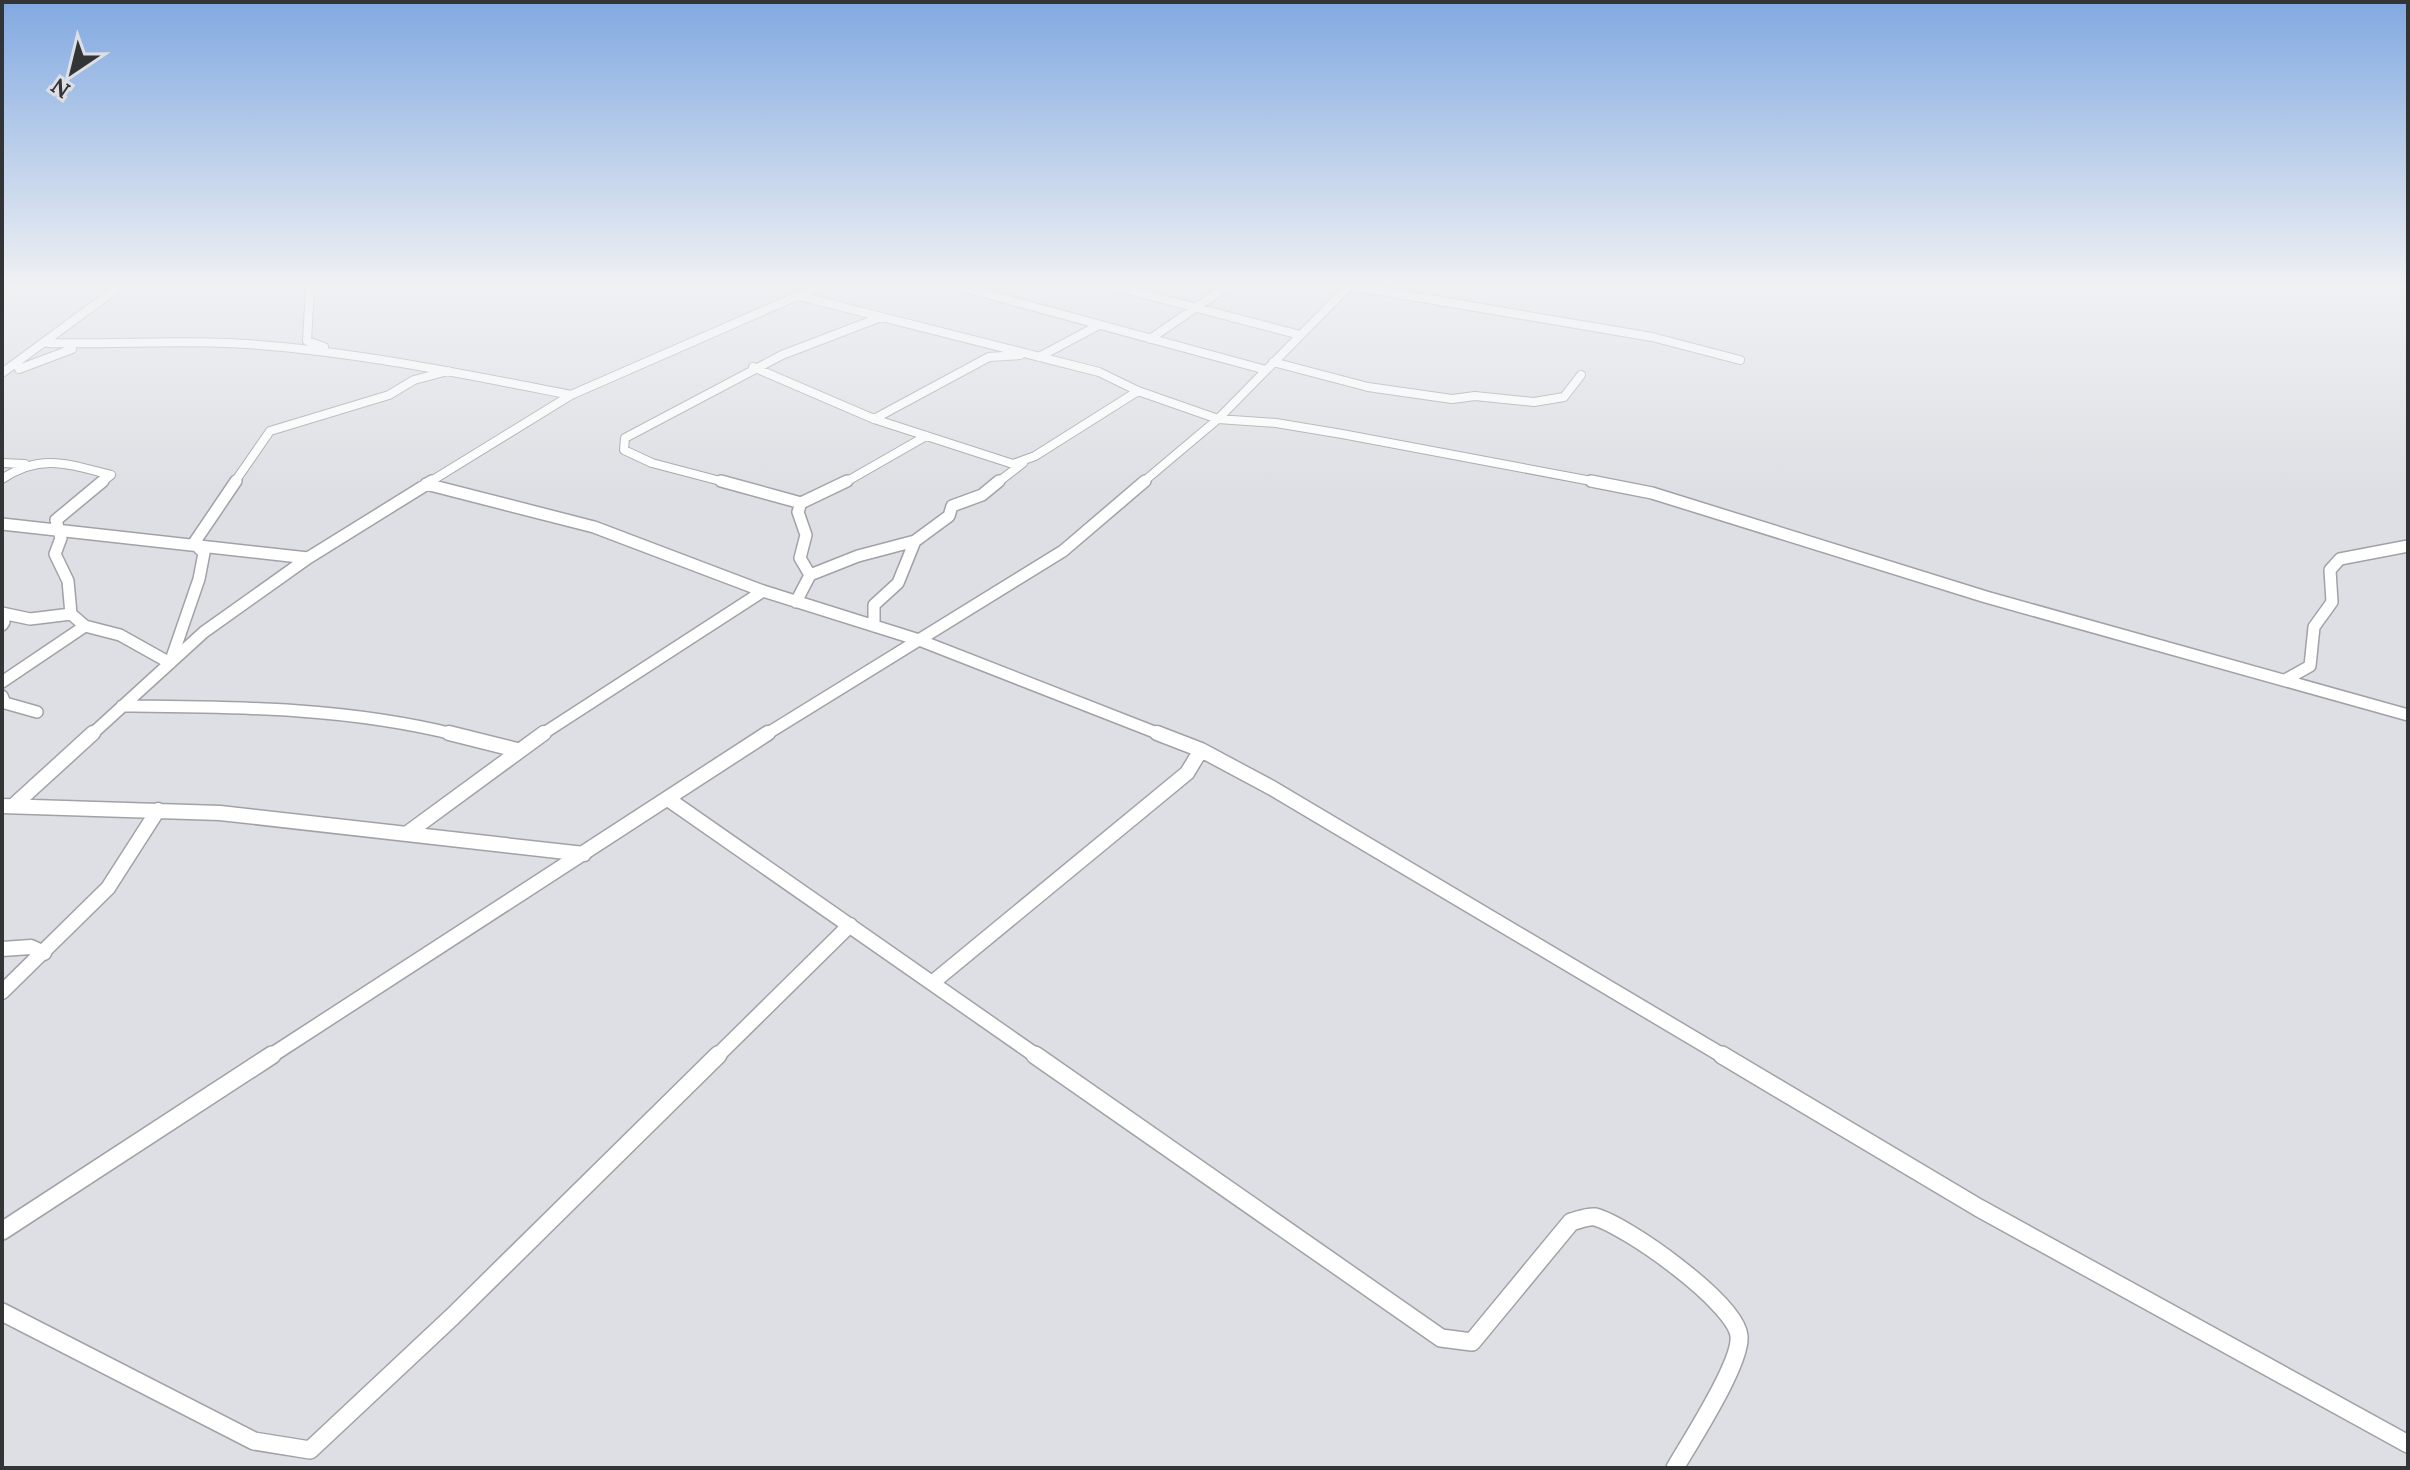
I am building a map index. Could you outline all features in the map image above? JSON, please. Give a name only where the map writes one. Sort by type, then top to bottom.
[{"type":"street","points":[[2,374],[29,356]]},
{"type":"street","points":[[2,374],[48,356]]},
{"type":"street","points":[[347,356],[571,395]]},
{"type":"street","points":[[8,806],[204,632],[308,558],[571,395],[662,356]]},
{"type":"street","points":[[778,356],[625,438],[624,450],[652,463],[801,503],[822,496],[926,436]]},
{"type":"street","points":[[874,419],[989,357],[1004,356]]},
{"type":"street","points":[[1033,356],[1043,357]]},
{"type":"street","points":[[1038,356],[1099,372],[1138,391],[1218,419],[1276,423],[1342,434],[1652,493],[1986,597],[2408,715]]},
{"type":"street","points":[[1224,356],[1368,387],[1452,399],[1475,396],[1534,402],[1564,397],[1581,375]]},
{"type":"street","points":[[2,1231],[829,693],[1063,551],[1218,419],[1280,356]]},
{"type":"street","points":[[1723,356],[1740,360]]},
{"type":"street","points":[[753,367],[874,419],[995,461],[1023,463]]},
{"type":"street","points":[[194,543],[270,431],[389,395],[414,380],[448,371]]},
{"type":"street","points":[[796,602],[810,575],[858,556],[915,541],[949,516],[952,506],[982,495],[1023,463],[1138,391]]},
{"type":"street","points":[[2,463],[68,464],[111,475],[56,520],[61,538],[55,554],[68,581],[71,614],[85,626],[120,635],[170,663]]},
{"type":"street","points":[[2,479],[25,464]]},
{"type":"street","points":[[426,484],[594,527],[763,591],[919,640],[1201,750],[1272,788],[1979,1208],[2161,1305],[2408,1444]]},
{"type":"street","points":[[801,503],[798,512],[806,535],[800,558],[810,575]]},
{"type":"street","points":[[2,524],[308,558]]},
{"type":"street","points":[[874,626],[874,605],[898,583],[915,541]]},
{"type":"street","points":[[170,663],[199,579],[204,553],[194,543]]},
{"type":"street","points":[[2285,680],[2310,666],[2314,627],[2328,615],[2336,594],[2330,570],[2340,559],[2365,557],[2408,546]]},
{"type":"street","points":[[409,832],[517,750],[763,591]]},
{"type":"street","points":[[2,620],[71,614]]},
{"type":"street","points":[[2,682],[85,626]]},
{"type":"street","points":[[2,696],[5,703],[37,712]]},
{"type":"street","points":[[122,706],[282,707],[388,719],[517,750]]},
{"type":"street","points":[[932,983],[1187,773],[1201,750]]},
{"type":"street","points":[[668,799],[1441,1338],[1472,1342],[1571,1222],[1590,1216],[1609,1222],[1692,1278],[1725,1307],[1739,1335],[1734,1361],[1675,1468]]},
{"type":"street","points":[[8,806],[158,810],[409,832],[584,854]]},
{"type":"street","points":[[2,992],[115,883],[135,856],[158,810]]},
{"type":"street","points":[[2,1312],[254,1441],[310,1450],[497,1274],[850,925]]},
{"type":"street","points":[[2,949],[31,947],[44,953]]}]
